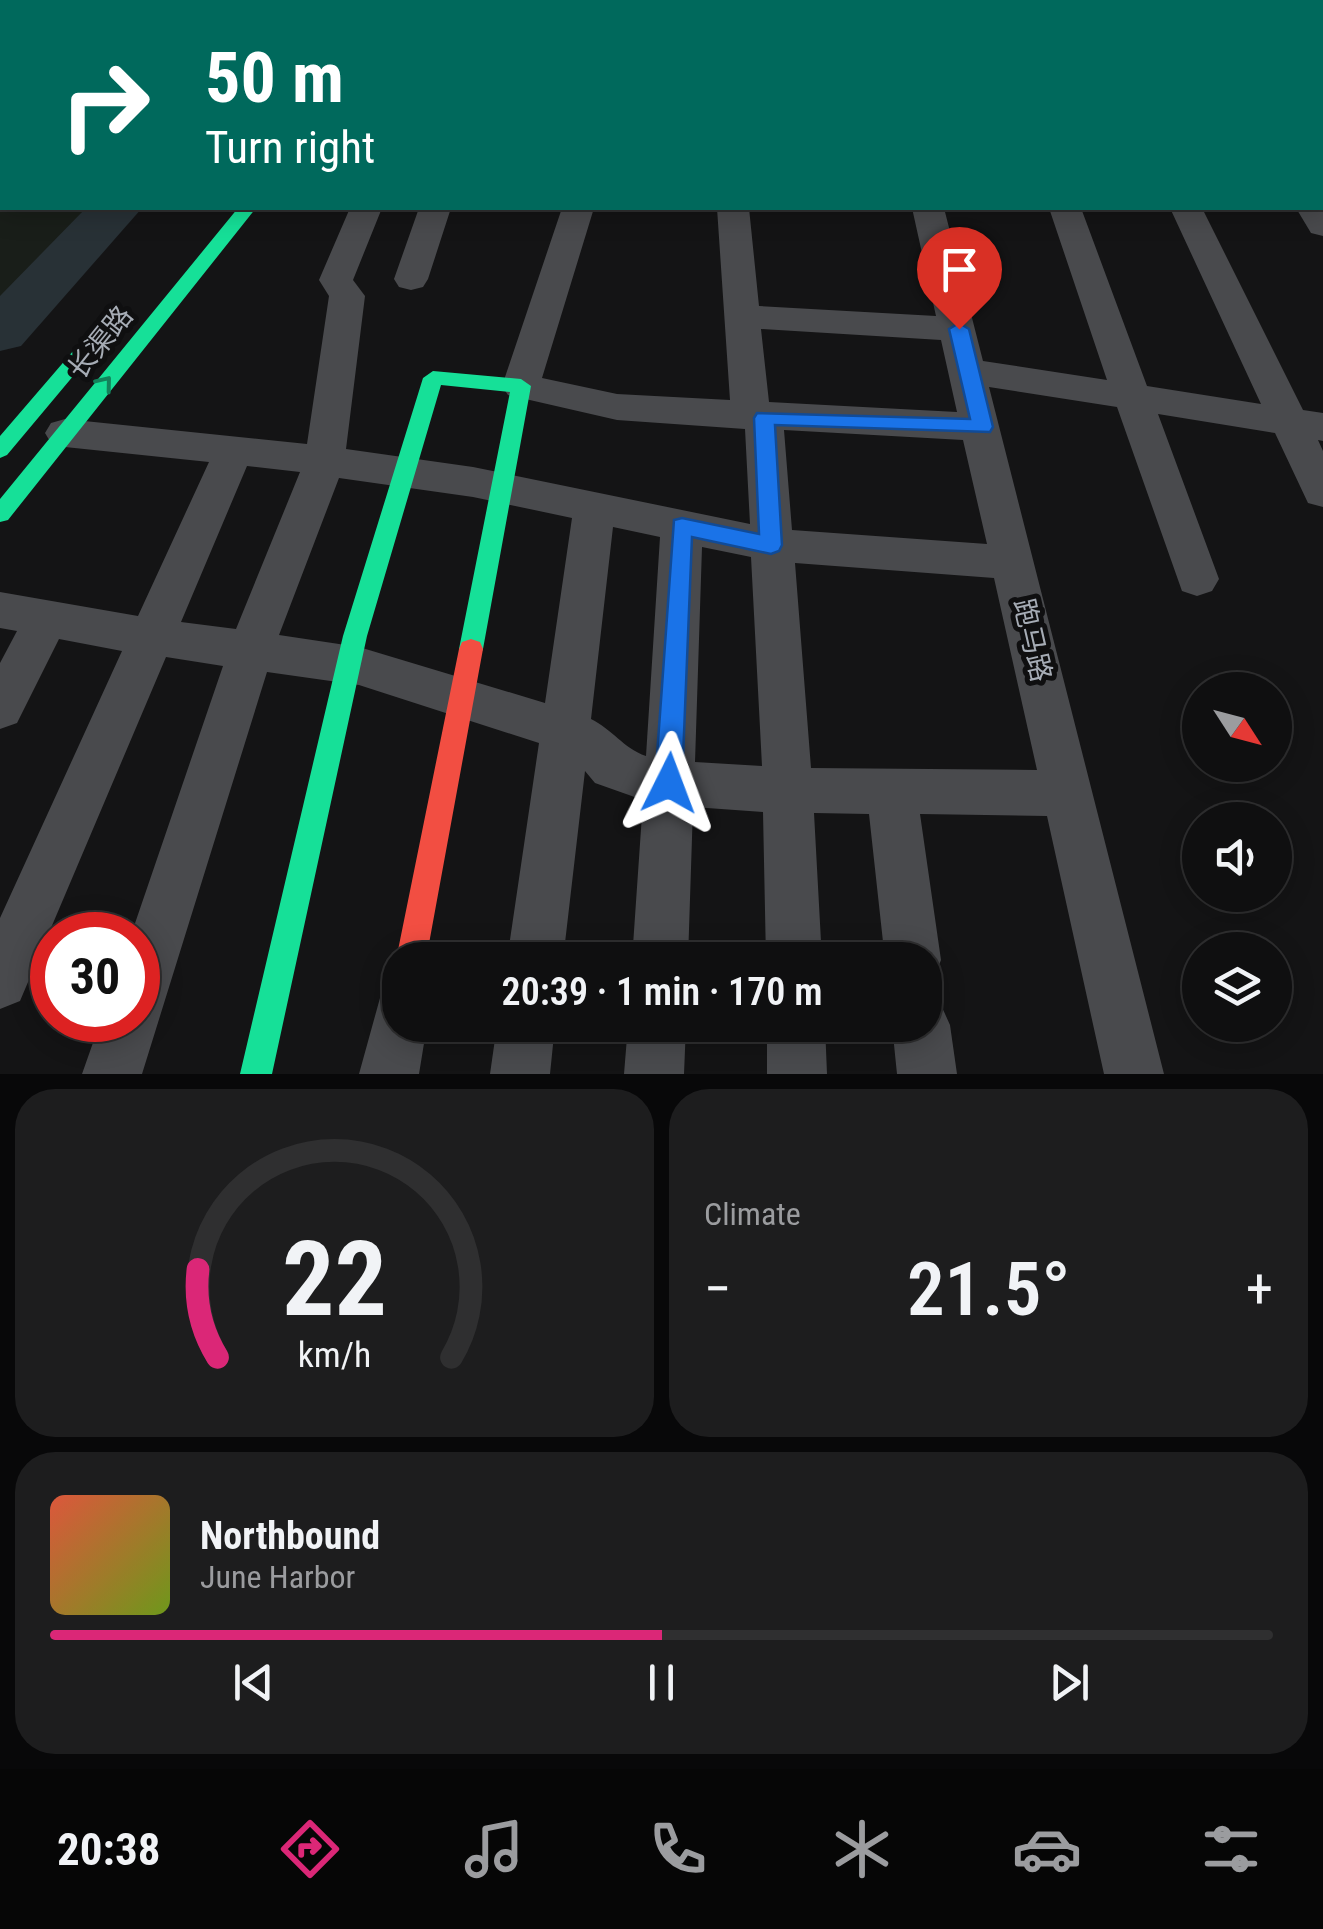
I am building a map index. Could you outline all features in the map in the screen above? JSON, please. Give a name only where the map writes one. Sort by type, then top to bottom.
[{"type":"street","name":"长渠路","points":[[0,514],[245,210]]},
{"type":"street","points":[[160,929],[251,650],[324,461],[347,296],[336,280],[365,210]]},
{"type":"street","points":[[411,279],[434,210]]},
{"type":"street","points":[[414,942],[498,488],[521,386],[577,210]]},
{"type":"street","points":[[733,210],[740,316],[758,417],[771,545],[788,790],[793,942]]},
{"type":"street","name":"跑马路","points":[[929,210],[1134,1074]]},
{"type":"street","points":[[1065,210],[1198,580]]},
{"type":"street","points":[[1187,210],[1308,425],[1323,492]]},
{"type":"street","points":[[740,316],[964,350],[1134,398],[1308,425]]},
{"type":"street","name":"长渠路","points":[[0,450],[102,328]]},
{"type":"street","points":[[256,1074],[346,664],[399,472],[433,378],[521,386],[616,407],[983,427]]},
{"type":"street","points":[[65,433],[399,472],[498,488],[771,545],[1014,562]]},
{"type":"street","points":[[0,982],[234,451]]},
{"type":"street","points":[[536,942],[594,508]]},
{"type":"street","points":[[661,942],[682,526]]},
{"type":"street","points":[[0,610],[346,664],[565,730],[589,741],[613,767],[669,783],[788,790],[1068,793]]},
{"type":"street","points":[[0,708],[46,618]]},
{"type":"street","points":[[892,792],[911,942]]},
{"type":"street","points":[[112,1074],[123,1042]]},
{"type":"street","points":[[390,1074],[396,1042]]},
{"type":"street","points":[[520,1074],[524,1042]]},
{"type":"street","points":[[654,1074],[655,1042]]},
{"type":"street","points":[[797,1042],[798,1074]]},
{"type":"street","points":[[923,1042],[926,1074]]},
{"type":"shaded area","points":[[0,210],[89,210],[0,302]]},
{"type":"waterway","points":[[0,332],[113,210]]},
{"type":"traffic: fast","points":[[0,514],[245,210]]},
{"type":"traffic: fast","points":[[0,450],[93,340]]},
{"type":"traffic: fast","points":[[256,1074],[355,636],[433,378],[521,386],[471,649]]},
{"type":"traffic: jam","points":[[414,942],[471,649]]},
{"type":"route","points":[[669,783],[682,526],[771,545],[764,418],[983,427],[959,329]]}]
